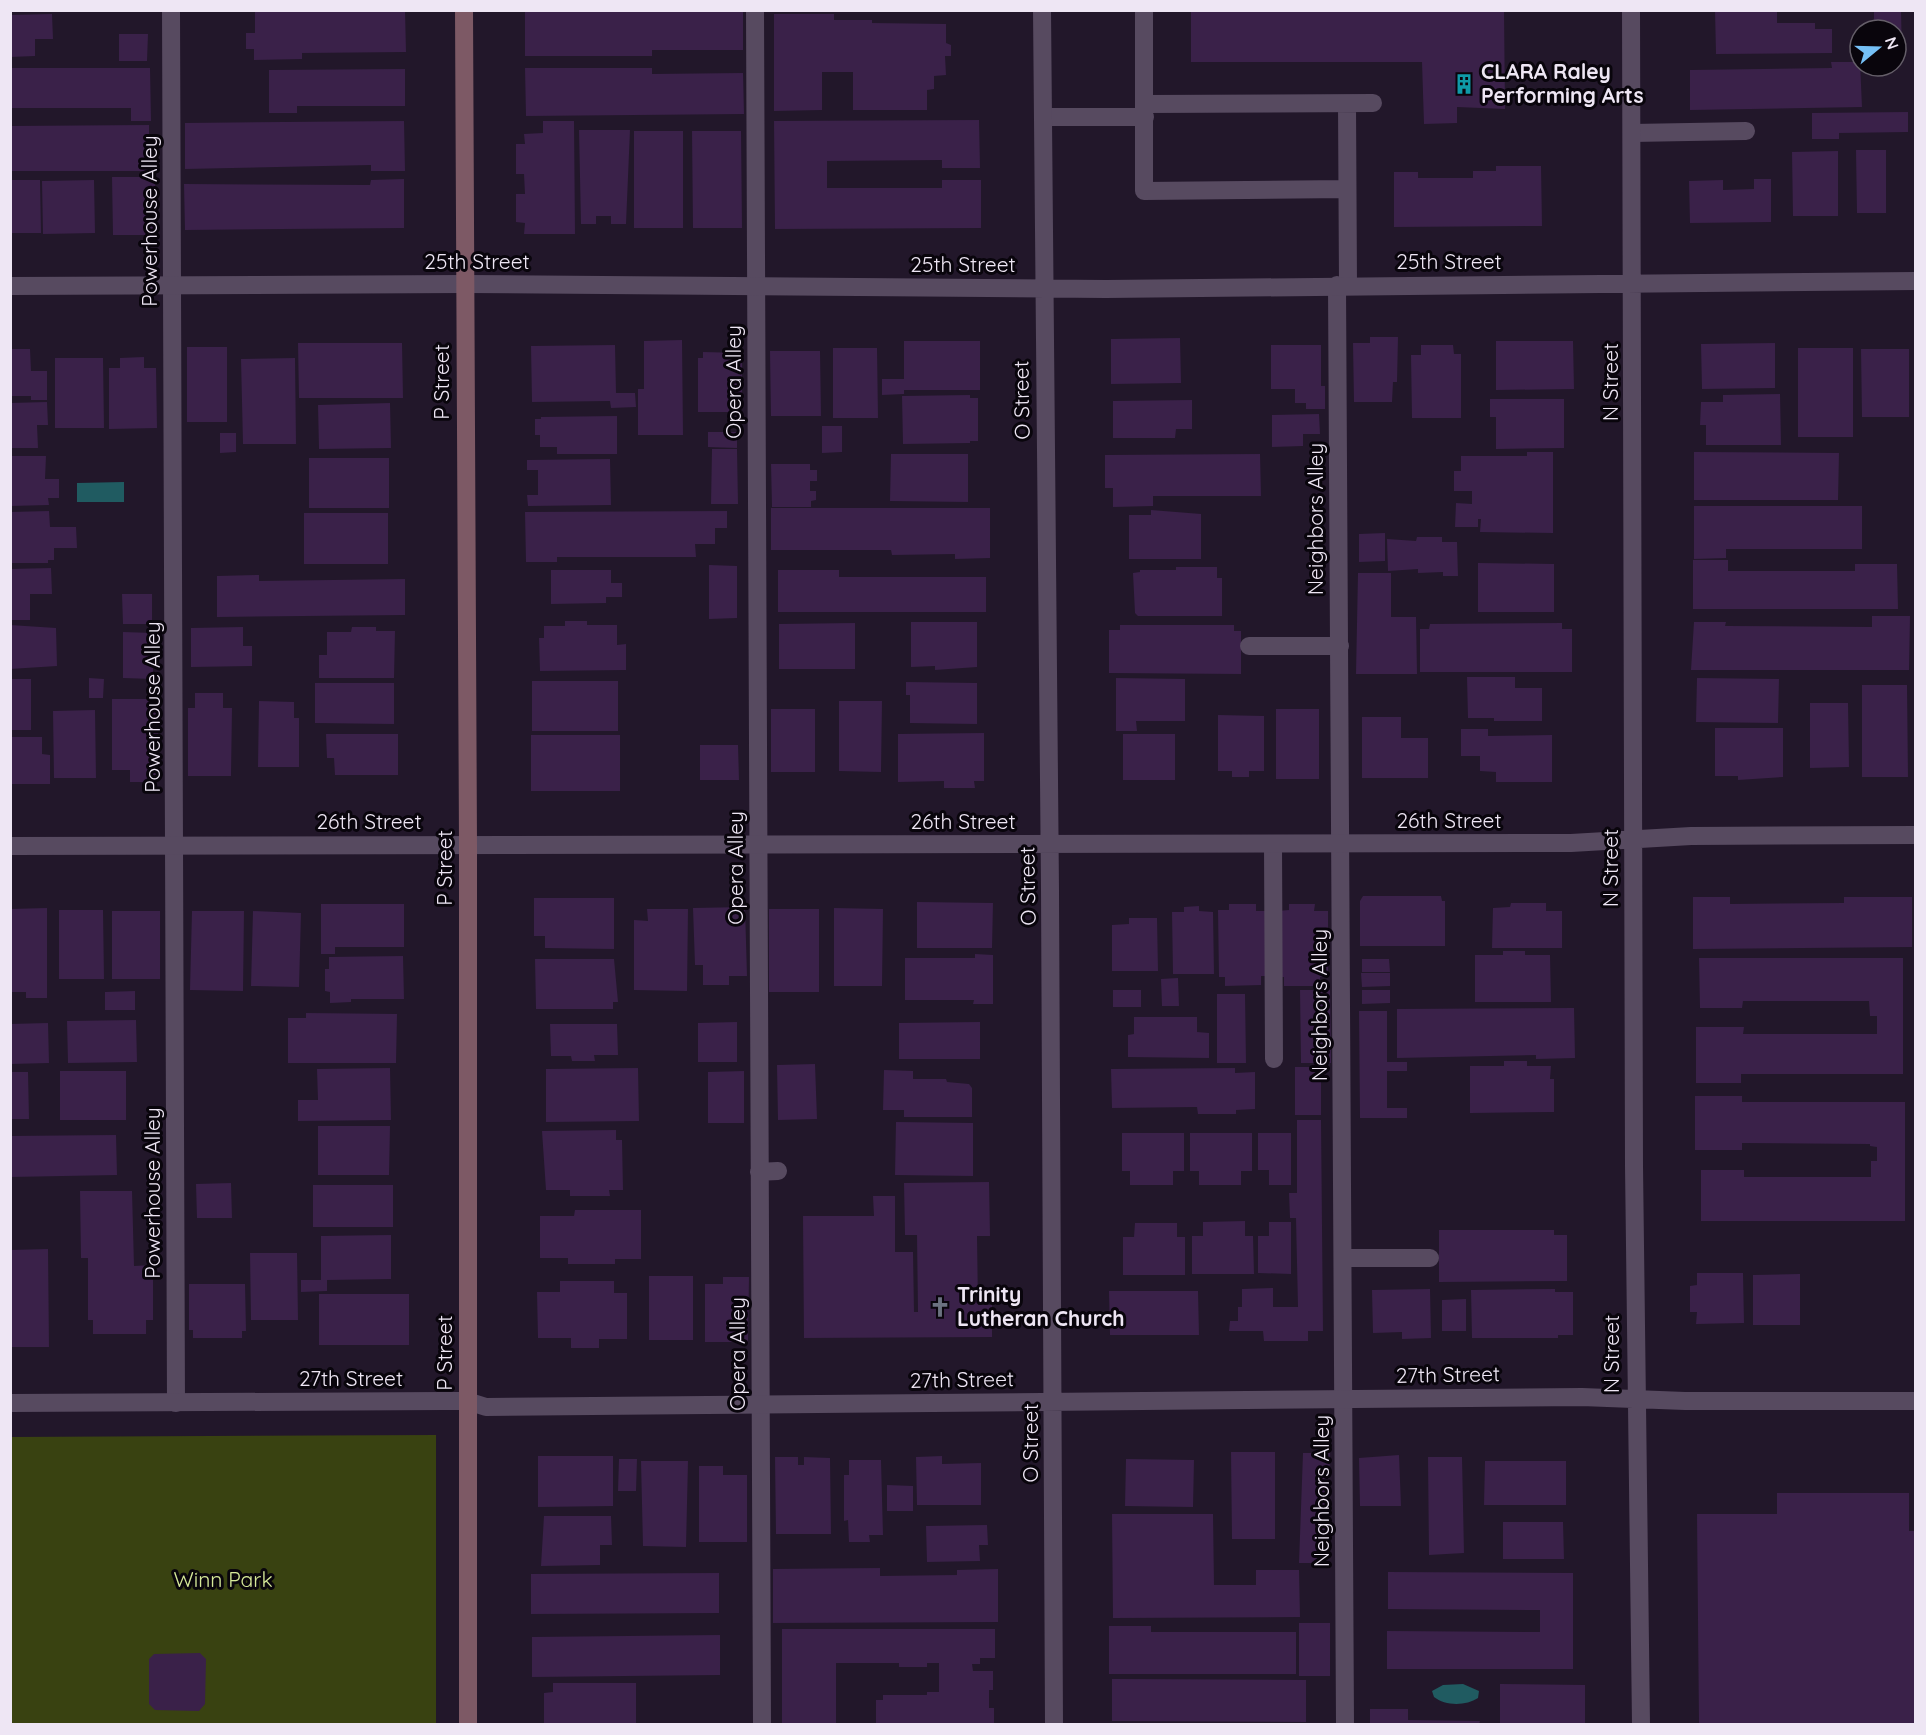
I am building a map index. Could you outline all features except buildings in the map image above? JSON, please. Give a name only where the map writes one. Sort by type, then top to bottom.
[{"type":"main road","name":"P Street","points":[[464,10],[468,845],[468,1725]]},
{"type":"street","name":"Powerhouse Alley","points":[[171,10],[176,845],[176,1403]]},
{"type":"street","name":"Opera Alley","points":[[755,10],[762,1725]]},
{"type":"street","name":"O Street","points":[[1042,10],[1054,1402],[1054,1725]]},
{"type":"street","points":[[1144,10],[1144,191],[1347,189]]},
{"type":"street","name":"N Street","points":[[1631,10],[1635,1400],[1641,1725]]},
{"type":"street","points":[[1043,117],[1145,110],[1373,103]]},
{"type":"street","name":"Neighbors Alley","points":[[1345,1725],[1340,646],[1342,285],[1347,189],[1347,104]]},
{"type":"street","points":[[1632,133],[1746,130]]},
{"type":"street","name":"25th Street","points":[[10,286],[464,284],[1106,289],[1916,281]]},
{"type":"street","points":[[1250,646],[1340,646]]},
{"type":"street","name":"26th Street","points":[[10,846],[1571,843],[1633,838],[1916,835]]},
{"type":"street","points":[[1273,844],[1274,1059]]},
{"type":"street","points":[[759,1172],[777,1171]]},
{"type":"street","points":[[1344,1258],[1430,1258]]},
{"type":"street","name":"27th Street","points":[[10,1403],[467,1401],[486,1407],[1588,1397],[1635,1400],[1916,1401]]},
{"type":"green space","name":"Winn Park","points":[[436,1435],[436,1724],[11,1724],[10,1437]]},
{"type":"shaded area","points":[[124,482],[124,502],[77,502],[77,483]]},
{"type":"shaded area","points":[[1463,1684],[1479,1691],[1478,1698],[1456,1704],[1439,1700],[1434,1697],[1432,1691],[1443,1685]]},
{"type":"place","name":"CLARA Raley Performing Arts","points":[[1464,84]]},
{"type":"place","name":"Trinity Lutheran Church","points":[[940,1307]]}]
